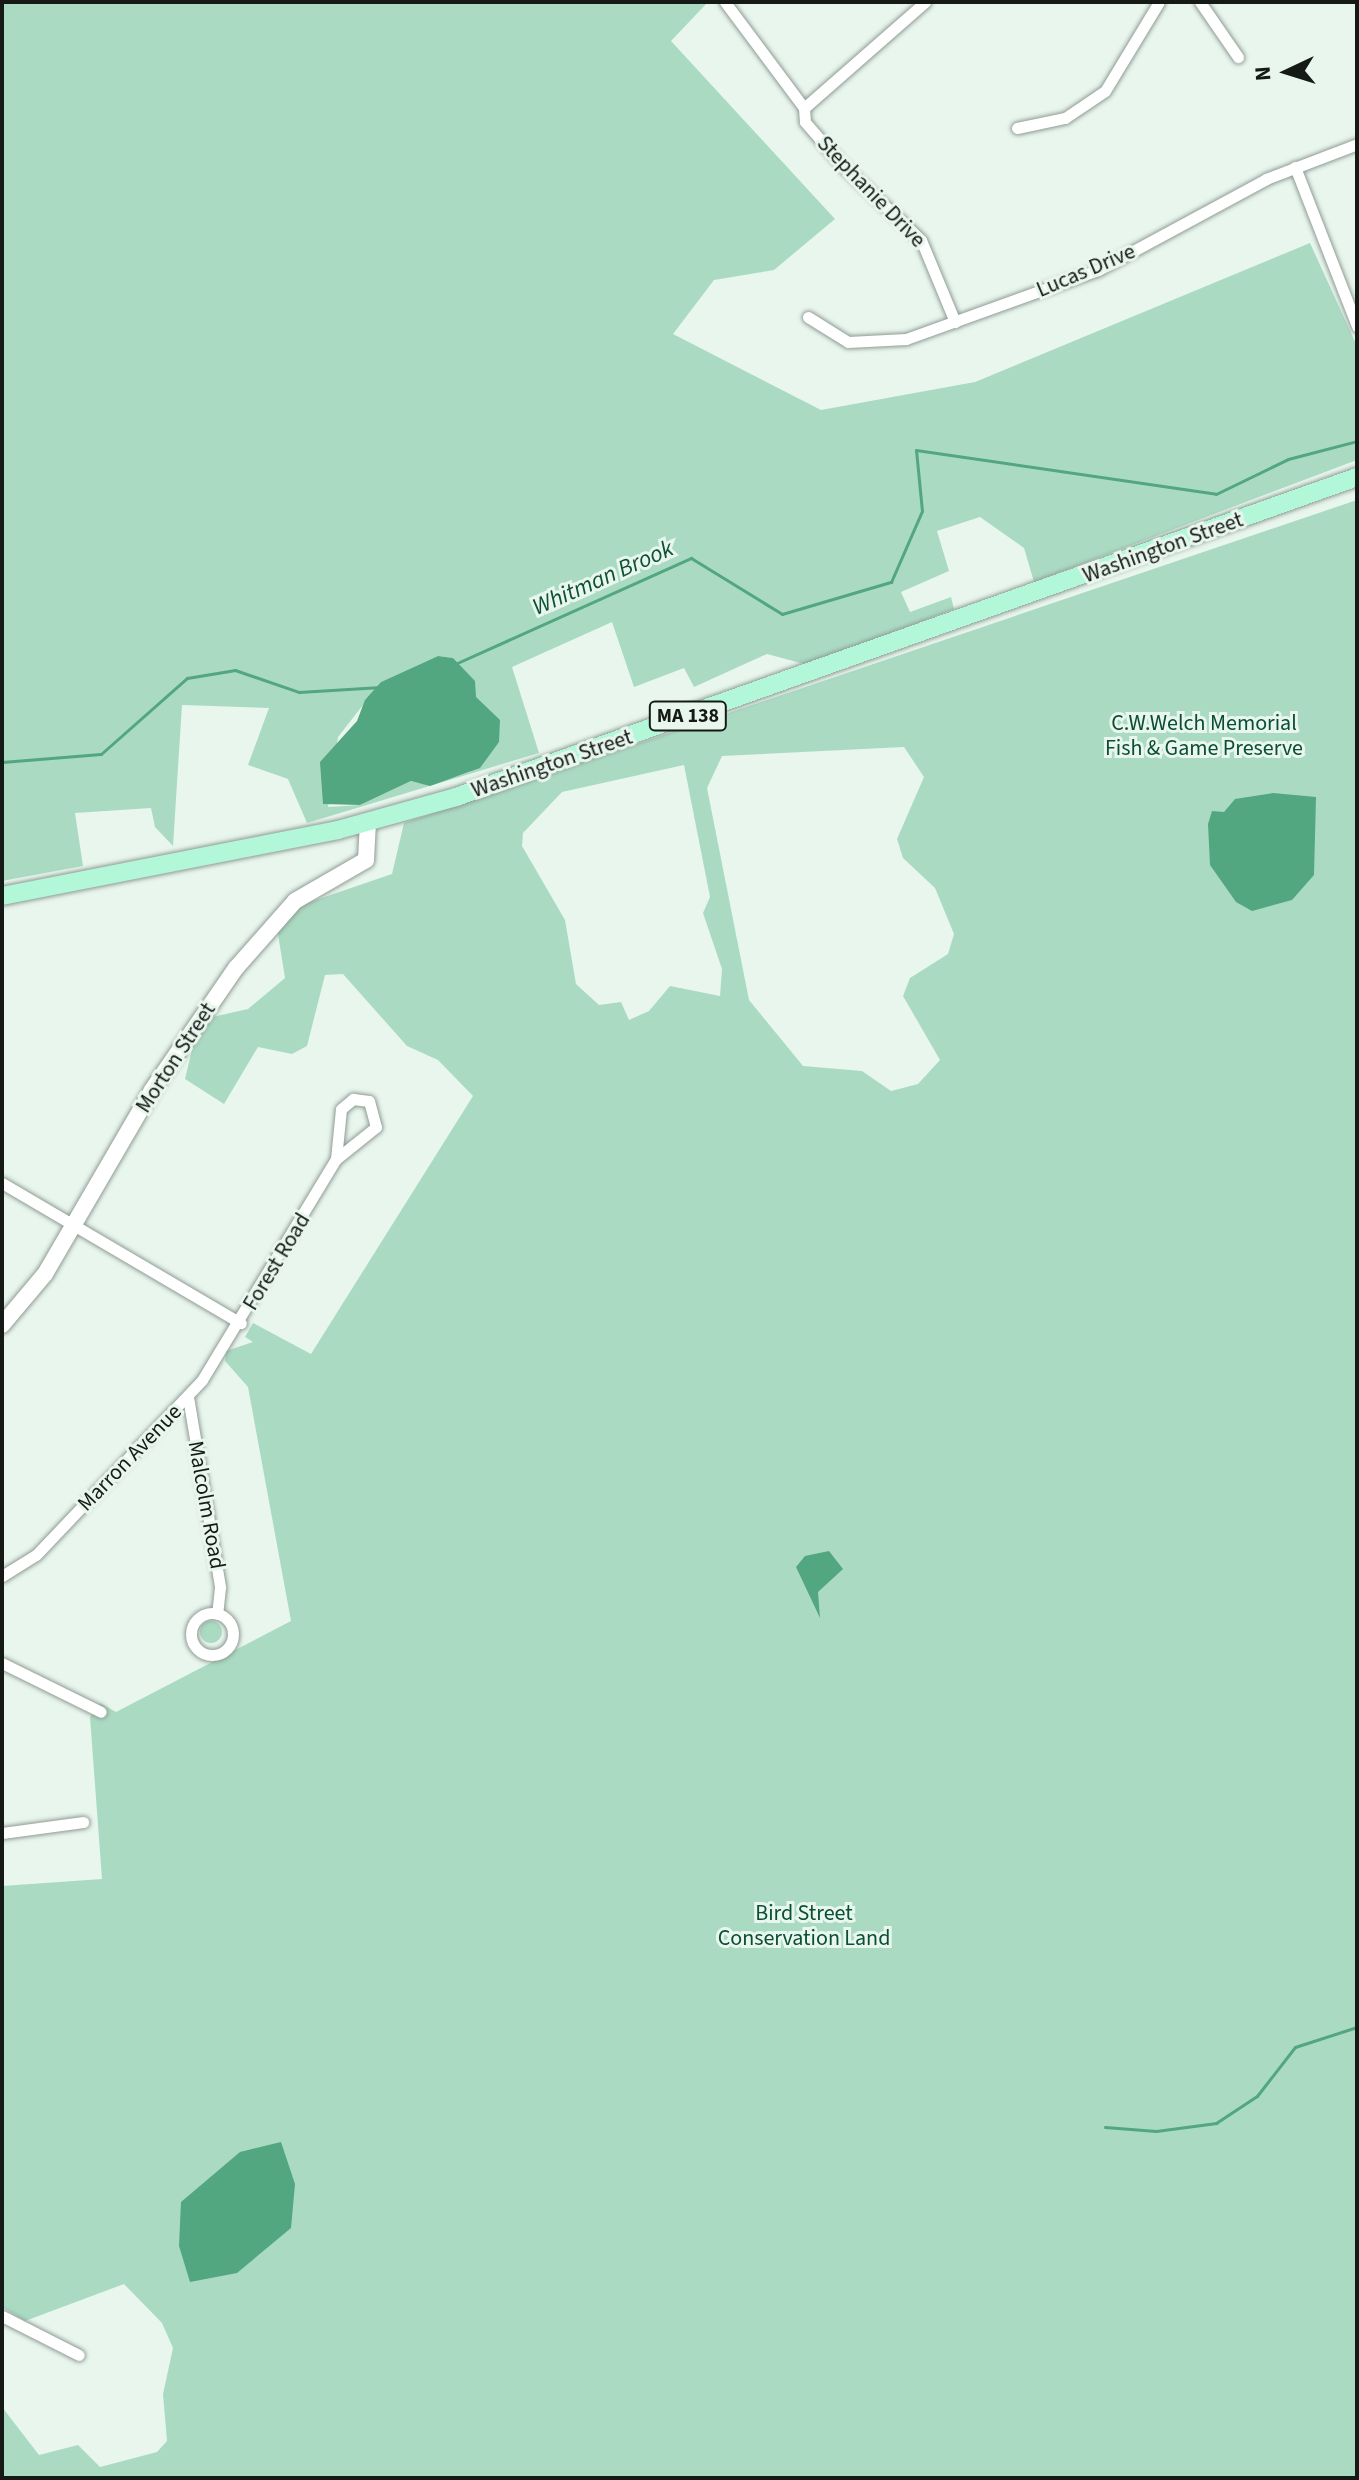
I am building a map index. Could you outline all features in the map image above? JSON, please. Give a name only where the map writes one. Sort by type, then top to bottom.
[{"type":"main road","name":"Washington Street","points":[[2,896],[368,822],[541,768],[1357,477]]},
{"type":"street","name":"Stephanie Drive","points":[[725,2],[804,108],[809,127],[921,240],[955,322]]},
{"type":"street","points":[[804,108],[925,2]]},
{"type":"street","points":[[1017,128],[1065,118],[1105,91],[1159,2]]},
{"type":"street","points":[[1200,2],[1238,57]]},
{"type":"street","name":"Lucas Drive","points":[[808,317],[834,338],[876,345],[955,322],[1098,270],[1295,167],[1357,144]]},
{"type":"street","points":[[1295,167],[1357,326]]},
{"type":"street","name":"Morton Street","points":[[2,1325],[75,1225],[152,1090],[236,968],[295,901],[366,860],[368,822]]},
{"type":"street","name":"Forest Road","points":[[2,1183],[241,1323],[336,1159],[376,1127],[369,1101],[353,1099],[341,1109],[336,1159]]},
{"type":"street","name":"Marron Avenue","points":[[2,1576],[36,1555],[188,1397],[241,1323]]},
{"type":"street","name":"Malcolm Road","points":[[188,1397],[220,1587],[217,1614]]},
{"type":"street","points":[[2,1663],[101,1712]]},
{"type":"street","points":[[2,1833],[83,1822]]},
{"type":"street","points":[[2,2316],[79,2355]]},
{"type":"green space","points":[[2,2],[708,2],[671,41],[835,219],[774,270],[714,280],[673,334],[821,410],[975,382],[1310,243],[1357,346],[1357,460],[1034,582],[1024,548],[980,517],[937,531],[949,571],[901,592],[910,612],[951,597],[954,609],[808,665],[767,654],[694,687],[684,668],[634,687],[612,622],[512,667],[539,753],[307,823],[288,779],[248,765],[269,708],[182,705],[173,846],[155,827],[151,808],[75,813],[83,866],[2,881]],"holes":[[[438,656],[453,658],[499,742],[470,772],[430,785],[411,781],[360,805],[328,807],[338,737],[381,682]]]},
{"type":"green space","name":"Bird Street Conservation Land","points":[[1357,500],[1357,2478],[2,2478],[2,2407],[39,2455],[78,2445],[100,2467],[157,2452],[167,2441],[163,2394],[173,2348],[162,2323],[124,2284],[25,2321],[2,2307],[2,1886],[102,1879],[90,1717],[100,1703],[116,1712],[291,1621],[248,1387],[225,1361],[226,1351],[253,1342],[245,1337],[253,1323],[311,1354],[473,1096],[438,1060],[407,1046],[343,974],[325,975],[307,1046],[292,1054],[258,1047],[224,1104],[185,1079],[199,1020],[248,1009],[285,978],[277,928],[301,905],[392,874],[404,823]],"holes":[[[904,747],[924,777],[897,839],[903,858],[935,888],[954,934],[948,954],[910,978],[903,996],[940,1060],[918,1084],[891,1091],[862,1071],[803,1066],[749,1000],[707,788],[722,756]],[[684,765],[710,897],[703,913],[722,969],[720,996],[670,986],[649,1011],[629,1020],[621,1002],[599,1005],[576,984],[565,920],[522,846],[523,833],[562,792]]]},
{"type":"green space","points":[[211,1621],[219,1624],[222,1632],[219,1640],[211,1643],[203,1640],[200,1632],[203,1624]]},
{"type":"shaded area","points":[[438,656],[453,658],[475,681],[476,697],[500,720],[499,742],[480,768],[430,786],[411,781],[360,805],[323,804],[320,762],[357,721],[365,700],[381,682]]},
{"type":"shaded area","points":[[1273,793],[1316,797],[1314,875],[1292,900],[1252,911],[1236,902],[1210,865],[1208,824],[1212,811],[1224,812],[1235,799]]},
{"type":"shaded area","points":[[829,1551],[843,1569],[818,1592],[820,1618],[796,1567],[805,1556]]},
{"type":"shaded area","points":[[281,2142],[295,2184],[291,2228],[237,2273],[190,2282],[179,2246],[181,2202],[240,2152]]},
{"type":"waterway","name":"Whitman Brook","points":[[455,664],[691,558],[782,614],[891,582],[922,511],[916,450],[1216,494],[1288,459],[1357,441]]},
{"type":"waterway","name":"Whitman Brook","points":[[2,762],[101,754],[187,678],[235,670],[299,692],[381,687]]},
{"type":"waterway","points":[[1105,2127],[1156,2131],[1216,2123],[1257,2096],[1295,2047],[1357,2027]]},
{"type":"park label","name":"C.W.Welch Memorial Fish & Game Preserve","points":[[1204,736]]}]
